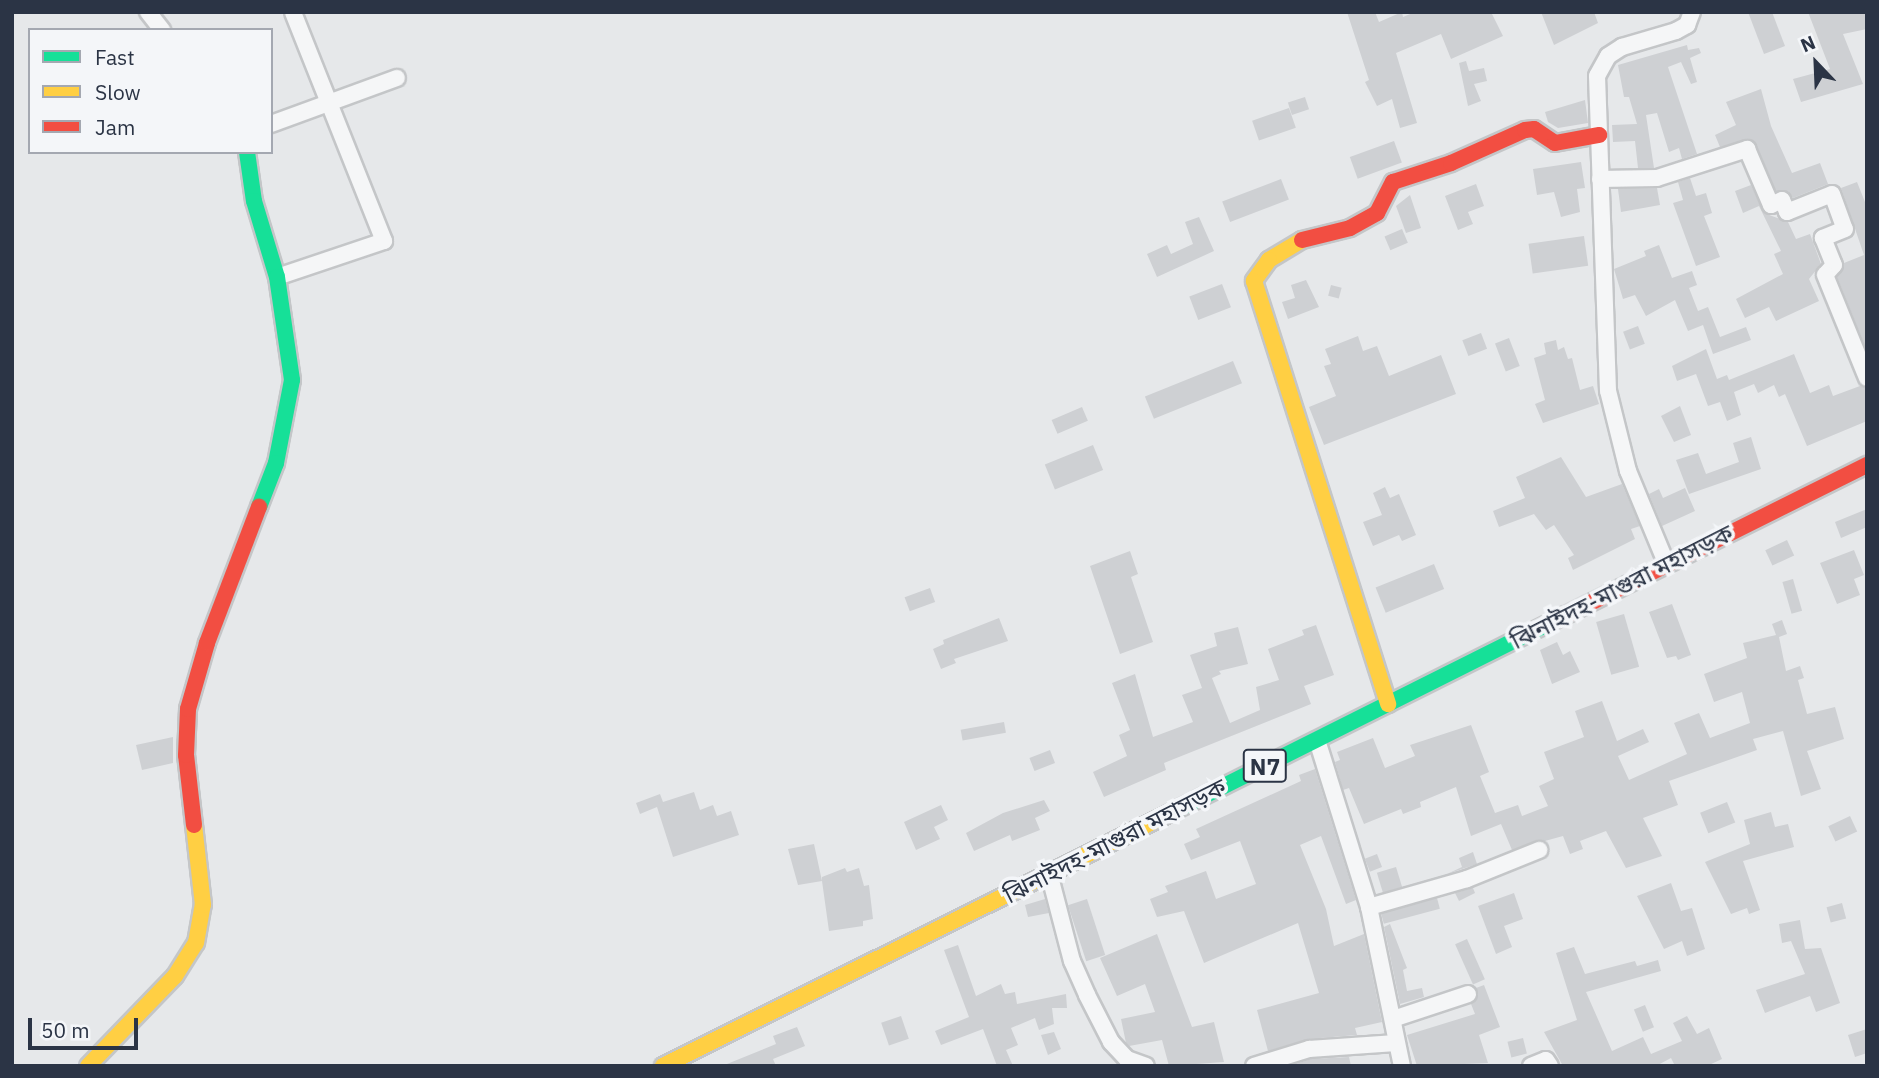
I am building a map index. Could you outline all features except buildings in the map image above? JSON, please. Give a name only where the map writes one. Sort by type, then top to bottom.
[{"type":"main road","points":[[1388,704],[1254,281],[1269,260],[1305,238],[1350,228],[1377,213],[1393,182],[1420,170],[1451,163],[1525,130],[1534,129],[1555,144],[1598,135]]},
{"type":"main road","points":[[88,1066],[175,976],[196,943],[202,905],[186,755],[188,709],[207,643],[276,463],[292,380],[277,277],[254,201],[247,154]]},
{"type":"main road","name":"ঝিনাইদহ-মাগুরা মহাসড়ক","points":[[663,1066],[1867,465]]},
{"type":"street","points":[[148,12],[160,28]]},
{"type":"street","points":[[277,277],[384,241],[293,12]]},
{"type":"street","points":[[1667,565],[1628,471],[1608,391],[1598,135],[1600,64],[1622,47],[1676,31],[1687,25],[1692,12]]},
{"type":"street","points":[[273,123],[397,78]]},
{"type":"street","points":[[1600,179],[1657,178],[1747,149],[1771,205],[1782,200],[1787,212],[1832,194],[1845,229],[1823,238],[1834,265],[1825,275],[1867,378]]},
{"type":"street","points":[[1317,740],[1369,907],[1402,1066]]},
{"type":"street","points":[[1369,907],[1466,879],[1539,849]]},
{"type":"street","points":[[1049,873],[1072,961],[1087,995],[1111,1042],[1127,1059],[1146,1066]]},
{"type":"street","points":[[1393,1018],[1468,995]]},
{"type":"street","points":[[1254,1066],[1319,1048],[1396,1043]]},
{"type":"street","points":[[1531,1066],[1546,1060],[1550,1066]]},
{"type":"traffic: fast","points":[[247,154],[254,201],[277,277],[292,380],[276,463],[259,507]]},
{"type":"traffic: fast","points":[[1170,813],[1564,616]]},
{"type":"traffic: slow","points":[[1302,240],[1269,260],[1254,281],[1388,704]]},
{"type":"traffic: slow","points":[[663,1066],[1170,813]]},
{"type":"traffic: slow","points":[[88,1066],[175,976],[196,943],[203,905],[194,825]]},
{"type":"traffic: jam","points":[[1302,240],[1350,228],[1377,213],[1393,182],[1451,163],[1525,130],[1534,129],[1555,143],[1599,135]]},
{"type":"traffic: jam","points":[[1564,616],[1867,465]]},
{"type":"traffic: jam","points":[[194,825],[186,755],[188,709],[207,643],[259,507]]}]
